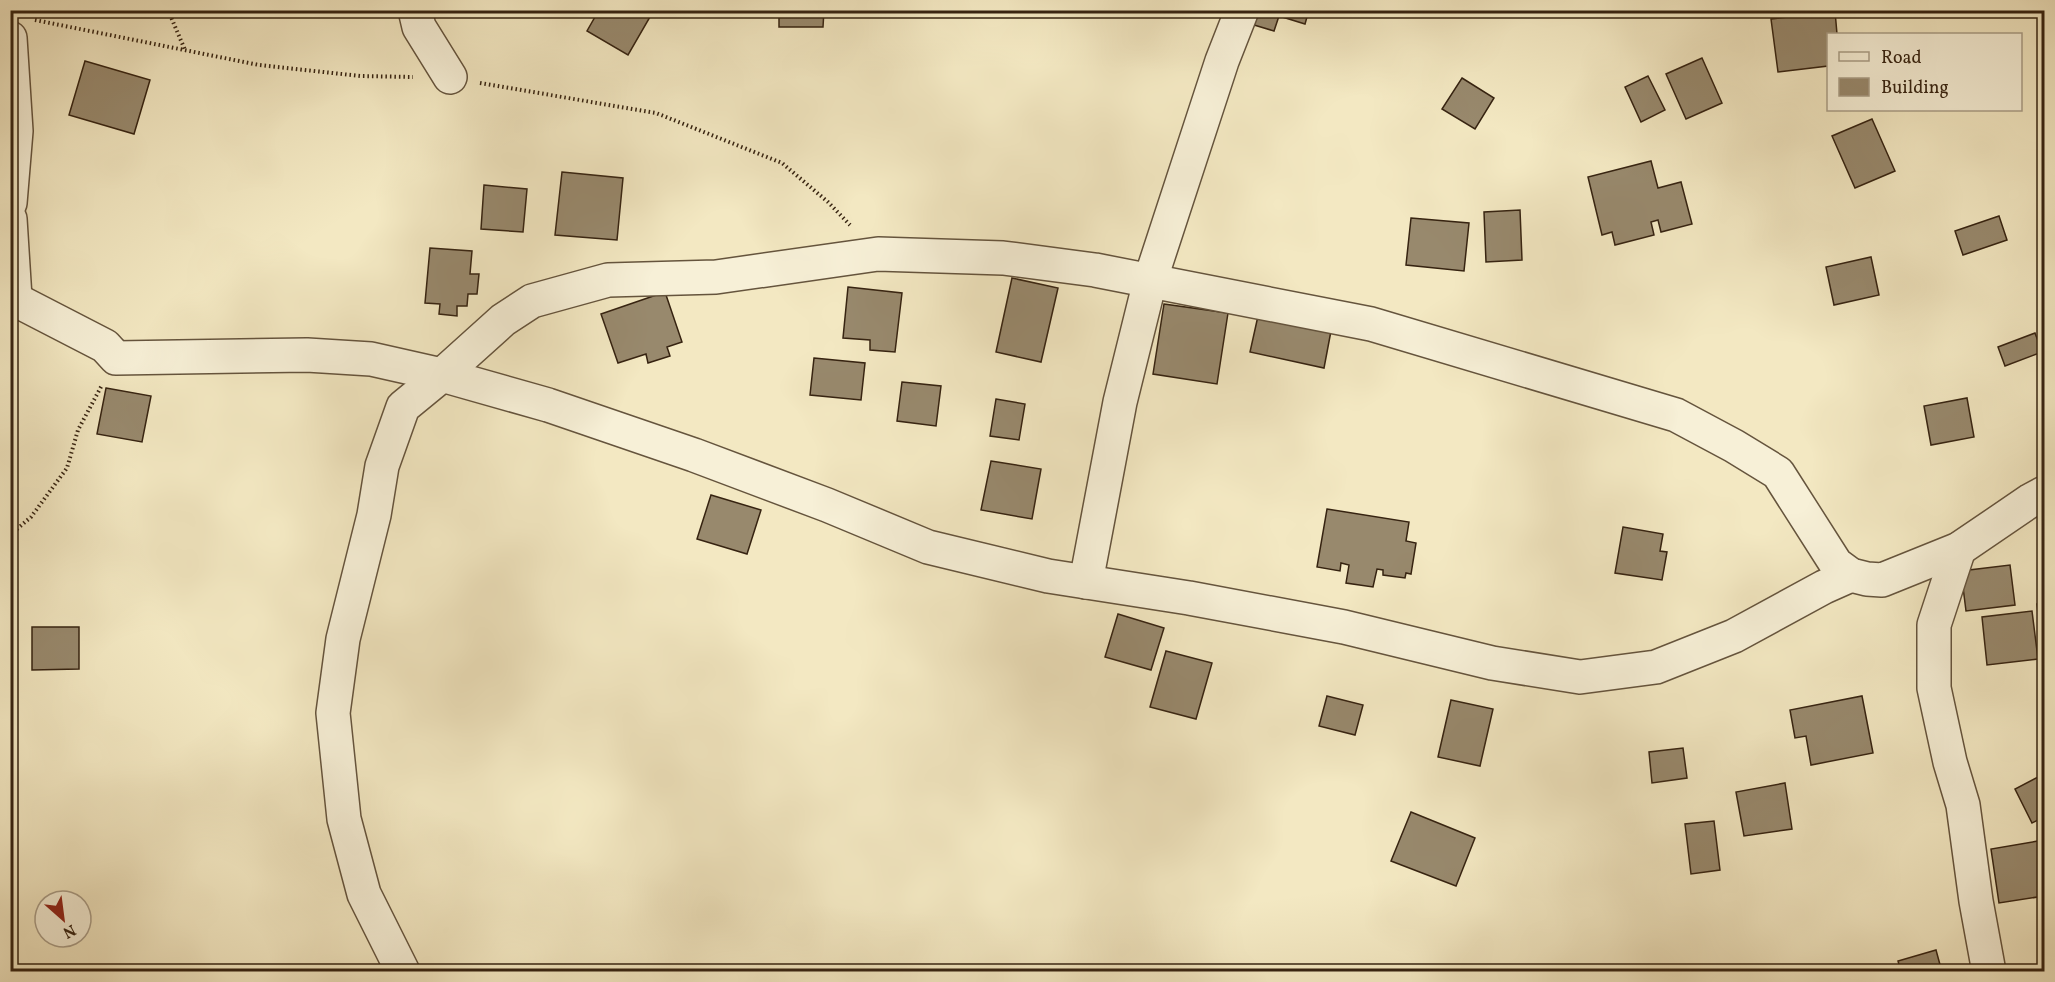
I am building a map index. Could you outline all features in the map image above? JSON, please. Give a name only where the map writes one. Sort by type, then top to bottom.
[{"type":"street","points":[[415,10],[418,27],[450,77]]},
{"type":"street","points":[[1086,582],[1120,402],[1150,281],[1222,61],[1242,10]]},
{"type":"street","points":[[10,38],[16,131],[10,203]]},
{"type":"street","points":[[10,219],[13,297],[105,346],[116,358],[307,355],[371,358],[548,405],[694,455],[827,505],[928,547],[1048,576],[1189,598],[1344,627],[1492,663],[1580,678],[1656,667],[1734,636],[1824,587],[1851,575]]},
{"type":"street","points":[[403,972],[364,894],[344,819],[333,712],[344,639],[374,515],[382,466],[403,406],[442,375],[502,320],[532,301],[608,280],[716,277],[878,254],[1003,258],[1095,270],[1371,324],[1676,414],[1778,473],[1836,564],[1851,575],[1882,580],[1959,549],[2044,493]]},
{"type":"street","points":[[1959,549],[1934,624],[1934,688],[1950,762],[1964,805],[1976,901],[1989,972]]},
{"type":"path","points":[[168,10],[185,51]]},
{"type":"path","points":[[10,535],[31,517],[67,468],[78,430],[116,358]]},
{"type":"building","points":[[599,10],[654,10],[628,55],[587,31]]},
{"type":"building","points":[[779,10],[824,10],[823,27],[779,27]]},
{"type":"building","points":[[1259,10],[1309,10],[1305,24],[1279,16],[1274,31],[1254,25]]},
{"type":"building","points":[[1835,11],[1837,33],[1827,33],[1827,66],[1778,72],[1771,19]]},
{"type":"building","points":[[1702,58],[1722,103],[1686,119],[1666,74]]},
{"type":"building","points":[[85,61],[150,80],[134,134],[69,115]]},
{"type":"building","points":[[1648,76],[1665,110],[1641,122],[1625,87]]},
{"type":"building","points":[[1462,78],[1494,98],[1475,129],[1442,109]]},
{"type":"building","points":[[1872,119],[1895,171],[1855,188],[1832,136]]},
{"type":"building","points":[[1651,161],[1658,188],[1681,182],[1692,224],[1661,232],[1658,220],[1651,222],[1654,235],[1615,245],[1612,232],[1602,235],[1588,177]]},
{"type":"building","points":[[562,172],[623,178],[617,240],[555,235]]},
{"type":"building","points":[[484,185],[527,189],[523,232],[481,229]]},
{"type":"building","points":[[1520,210],[1522,260],[1486,262],[1484,212]]},
{"type":"building","points":[[1999,216],[2007,240],[1963,255],[1955,231]]},
{"type":"building","points":[[1411,218],[1469,223],[1464,271],[1406,265]]},
{"type":"building","points":[[430,248],[472,251],[470,274],[479,274],[477,294],[468,294],[467,306],[457,306],[457,316],[439,314],[440,304],[425,303]]},
{"type":"building","points":[[1871,257],[1879,295],[1834,305],[1826,267]]},
{"type":"building","points":[[1012,278],[1058,288],[1041,362],[996,352]]},
{"type":"building","points":[[848,287],[902,293],[895,352],[870,350],[870,340],[843,338]]},
{"type":"building","points":[[665,292],[682,342],[667,347],[670,356],[648,363],[646,354],[618,363],[601,314]]},
{"type":"building","points":[[1164,304],[1228,313],[1217,384],[1153,374]]},
{"type":"building","points":[[1258,316],[1331,331],[1324,368],[1250,352]]},
{"type":"building","points":[[2035,333],[2042,352],[2005,366],[1998,347]]},
{"type":"building","points":[[814,358],[865,363],[861,400],[810,395]]},
{"type":"building","points":[[902,382],[941,386],[936,426],[897,421]]},
{"type":"building","points":[[106,388],[151,396],[142,442],[97,434]]},
{"type":"building","points":[[1967,398],[1974,437],[1931,445],[1924,406]]},
{"type":"building","points":[[996,399],[1025,404],[1019,440],[990,436]]},
{"type":"building","points":[[991,461],[1041,469],[1032,519],[981,510]]},
{"type":"building","points":[[711,495],[761,510],[747,554],[697,539]]},
{"type":"building","points":[[1327,509],[1409,522],[1406,541],[1416,543],[1411,574],[1406,573],[1405,578],[1383,575],[1383,570],[1377,569],[1373,587],[1346,583],[1349,565],[1341,563],[1340,571],[1317,567]]},
{"type":"building","points":[[1623,527],[1663,534],[1660,551],[1667,552],[1662,580],[1615,573]]},
{"type":"building","points":[[2010,565],[2015,605],[1966,611],[1961,571]]},
{"type":"building","points":[[2037,604],[2044,604],[2044,624],[2039,624]]},
{"type":"building","points":[[2032,611],[2038,659],[1987,665],[1982,617]]},
{"type":"building","points":[[1118,614],[1164,628],[1151,670],[1105,657]]},
{"type":"building","points":[[32,627],[79,627],[79,669],[32,670]]},
{"type":"building","points":[[1166,651],[1212,663],[1196,719],[1150,707]]},
{"type":"building","points":[[1327,696],[1363,705],[1355,735],[1319,726]]},
{"type":"building","points":[[1862,696],[1873,753],[1811,765],[1806,736],[1795,738],[1790,710]]},
{"type":"building","points":[[1451,700],[1493,709],[1480,766],[1438,757]]},
{"type":"building","points":[[1683,748],[1687,778],[1652,783],[1649,752]]},
{"type":"building","points":[[2044,774],[2044,817],[2032,823],[2015,789]]},
{"type":"building","points":[[1785,783],[1792,829],[1744,836],[1736,792]]},
{"type":"building","points":[[1411,812],[1475,838],[1456,886],[1391,861]]},
{"type":"building","points":[[1714,821],[1720,870],[1691,874],[1685,824]]},
{"type":"building","points":[[2044,840],[2044,896],[1999,903],[1991,849]]},
{"type":"building","points":[[1936,950],[1942,972],[1901,972],[1898,961]]}]
